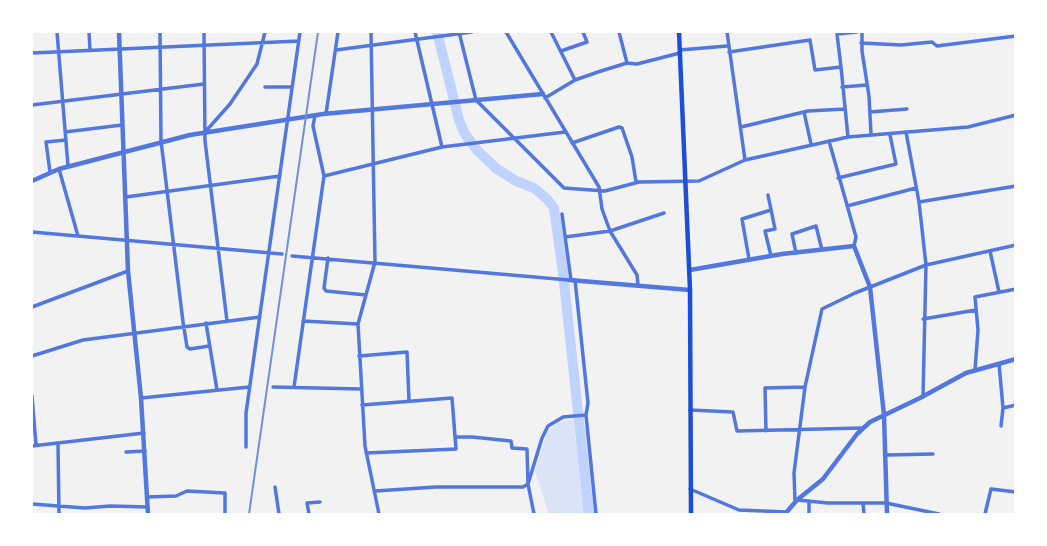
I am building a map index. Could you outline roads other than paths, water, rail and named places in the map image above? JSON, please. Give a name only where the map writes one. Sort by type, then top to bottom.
[{"type":"main road","points":[[679,32],[690,270],[691,514]]},
{"type":"street","points":[[57,32],[68,166]]},
{"type":"street","points":[[89,32],[90,50]]},
{"type":"street","points":[[119,32],[126,241],[144,433],[148,514]]},
{"type":"street","points":[[160,32],[161,141],[187,347],[190,349],[209,346]]},
{"type":"street","points":[[204,32],[205,133],[227,321]]},
{"type":"street","points":[[205,133],[230,104],[254,69],[265,32]]},
{"type":"street","points":[[246,447],[249,387],[300,32]]},
{"type":"street","points":[[326,114],[338,32]]},
{"type":"street","points":[[371,32],[375,262],[358,324],[366,453],[379,514]]},
{"type":"street","points":[[415,32],[442,147]]},
{"type":"street","points":[[460,32],[476,100],[564,188],[600,191],[636,182],[699,181],[745,160],[828,141],[871,134],[968,127],[1016,115]]},
{"type":"street","points":[[336,50],[472,32]]},
{"type":"street","points":[[506,32],[600,191],[610,231],[637,275],[638,285]]},
{"type":"street","points":[[551,32],[575,80]]},
{"type":"street","points":[[561,51],[587,42],[583,32]]},
{"type":"street","points":[[619,32],[627,63]]},
{"type":"street","points":[[727,32],[745,160]]},
{"type":"street","points":[[848,137],[837,34],[859,32],[871,134]]},
{"type":"street","points":[[862,43],[901,45],[932,42],[937,46],[1016,36]]},
{"type":"street","points":[[729,52],[810,40],[815,70],[841,67]]},
{"type":"street","points":[[32,53],[299,41]]},
{"type":"street","points":[[32,181],[68,166],[161,141],[315,115],[544,96],[575,80],[627,63],[636,64],[680,52],[728,46]]},
{"type":"street","points":[[32,106],[204,84]]},
{"type":"street","points":[[842,87],[867,85]]},
{"type":"street","points":[[265,88],[292,87]]},
{"type":"street","points":[[741,127],[804,112],[845,109]]},
{"type":"street","points":[[870,112],[907,109]]},
{"type":"street","points":[[804,112],[811,145]]},
{"type":"street","points":[[294,387],[324,176],[313,126],[315,115]]},
{"type":"street","points":[[65,132],[122,125]]},
{"type":"street","points":[[572,143],[622,128],[632,158],[636,182]]},
{"type":"street","points":[[324,176],[442,147],[565,132]]},
{"type":"street","points":[[906,132],[919,202],[926,265],[923,397]]},
{"type":"street","points":[[838,178],[896,164],[890,134]]},
{"type":"street","points":[[50,172],[46,142],[66,139]]},
{"type":"street","points":[[828,141],[856,237],[854,246],[870,287],[887,455],[887,514]]},
{"type":"street","points":[[59,169],[78,236]]},
{"type":"street","points":[[125,197],[280,176]]},
{"type":"street","points":[[919,202],[1016,186]]},
{"type":"street","points":[[847,206],[916,188]]},
{"type":"street","points":[[768,195],[775,229],[765,231],[771,256]]},
{"type":"street","points":[[749,260],[741,219],[771,210]]},
{"type":"street","points":[[565,237],[610,231],[664,213]]},
{"type":"street","points":[[562,214],[588,403],[586,415],[596,514]]},
{"type":"street","points":[[796,253],[792,234],[816,226],[822,250]]},
{"type":"street","points":[[32,232],[282,254]]},
{"type":"street","points":[[796,501],[794,473],[805,387],[822,310],[926,265],[1016,245]]},
{"type":"street","points":[[690,270],[771,256],[854,246]]},
{"type":"street","points":[[990,251],[999,292]]},
{"type":"street","points":[[292,256],[690,290]]},
{"type":"street","points":[[328,258],[324,288],[326,291],[366,295]]},
{"type":"street","points":[[32,307],[128,271]]},
{"type":"street","points":[[975,370],[978,330],[975,297],[1016,289]]},
{"type":"street","points":[[923,319],[976,310]]},
{"type":"street","points":[[32,356],[76,342],[134,332],[260,317]]},
{"type":"street","points":[[303,321],[358,324]]},
{"type":"street","points":[[206,323],[217,390]]},
{"type":"street","points":[[359,356],[407,352],[409,401]]},
{"type":"street","points":[[691,489],[739,510],[786,513],[823,479],[862,428],[961,376],[1016,359]]},
{"type":"street","points":[[999,364],[1003,408],[1001,426]]},
{"type":"street","points":[[141,398],[249,387]]},
{"type":"street","points":[[273,387],[361,389]]},
{"type":"street","points":[[766,431],[765,388],[805,387]]},
{"type":"street","points":[[32,396],[34,445],[144,433]]},
{"type":"street","points":[[362,405],[452,398],[456,437],[456,449],[366,453]]},
{"type":"street","points":[[1003,408],[1016,405]]},
{"type":"street","points":[[690,410],[733,412],[737,431],[862,428]]},
{"type":"street","points":[[375,491],[436,487],[519,488],[528,484],[544,431],[556,420],[586,415]]},
{"type":"street","points":[[456,437],[511,441],[512,447],[527,449],[528,484],[534,514]]},
{"type":"street","points":[[58,444],[59,514]]},
{"type":"street","points":[[126,452],[145,452]]},
{"type":"street","points":[[887,455],[933,454]]},
{"type":"street","points":[[275,486],[279,514]]},
{"type":"street","points":[[985,514],[990,489],[1016,492]]},
{"type":"street","points":[[147,497],[176,496],[187,491],[225,493],[225,514]]},
{"type":"street","points":[[796,501],[886,503],[939,514]]},
{"type":"street","points":[[809,501],[810,514]]},
{"type":"street","points":[[309,514],[307,503],[320,502]]},
{"type":"street","points":[[863,503],[864,514]]},
{"type":"street","points":[[32,504],[85,508],[148,507]]},
{"type":"waterway","points":[[437,32],[465,134],[497,169],[534,188],[554,208],[589,514]]},
{"type":"railway","points":[[249,514],[318,32]]}]
